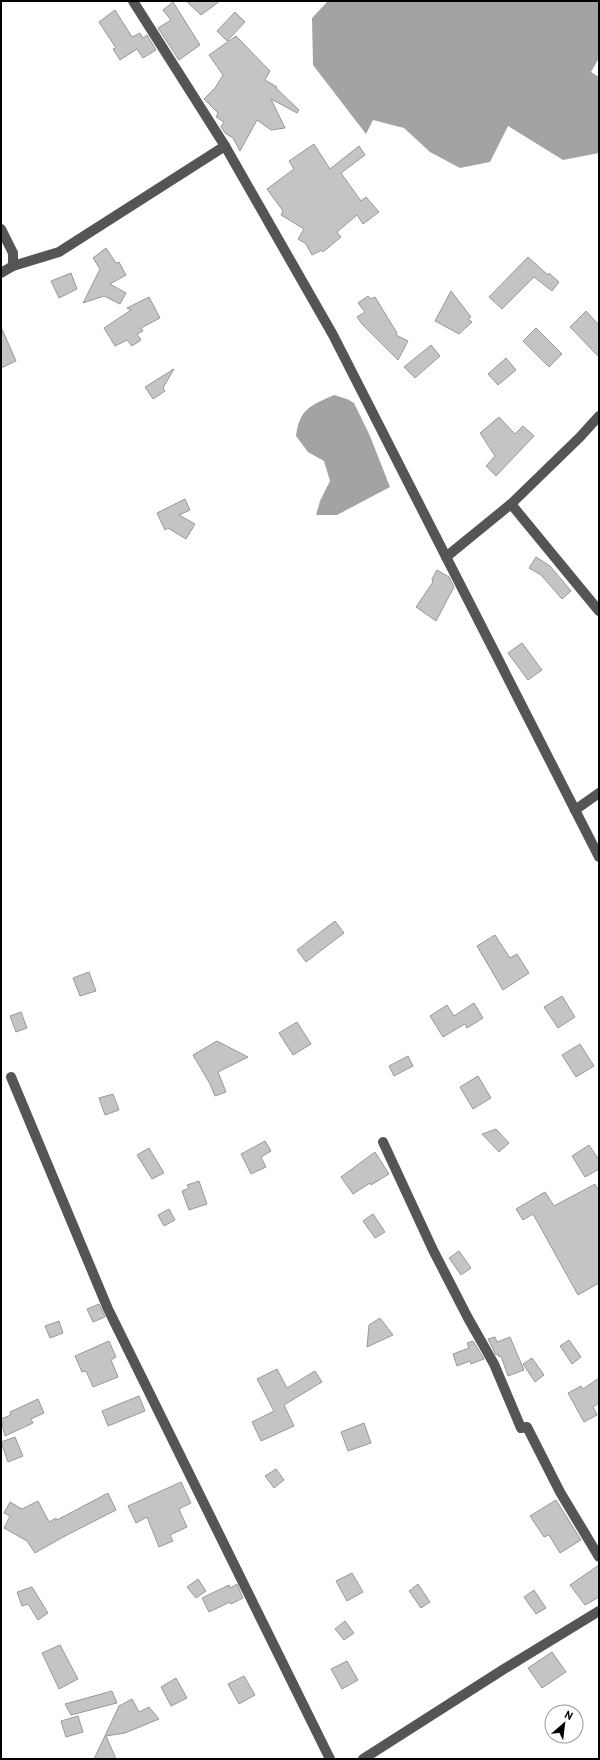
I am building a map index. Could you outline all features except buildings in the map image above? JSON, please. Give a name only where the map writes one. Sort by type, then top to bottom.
[{"type":"street","points":[[133,1],[225,146],[333,335],[599,857]]},
{"type":"street","points":[[1,273],[13,266],[59,252],[225,146]]},
{"type":"street","points":[[1,229],[13,253],[13,266]]},
{"type":"street","points":[[446,557],[511,504],[580,437],[599,416]]},
{"type":"street","points":[[511,504],[599,611]]},
{"type":"street","points":[[575,810],[599,793]]},
{"type":"street","points":[[11,1077],[108,1309],[330,1759]]},
{"type":"street","points":[[383,1142],[433,1250],[468,1318],[494,1364],[521,1428],[527,1426],[560,1492],[599,1557]]},
{"type":"street","points":[[363,1759],[504,1669],[599,1611]]},
{"type":"shaded area","points":[[328,1],[599,1],[599,58],[591,72],[599,77],[599,153],[563,160],[508,126],[490,162],[460,168],[430,152],[404,128],[373,120],[366,134],[313,65],[312,18]]},
{"type":"shaded area","points":[[334,395],[354,403],[370,436],[390,487],[337,515],[316,515],[320,501],[330,481],[324,461],[308,452],[296,436],[300,419],[303,414],[312,405]]}]
